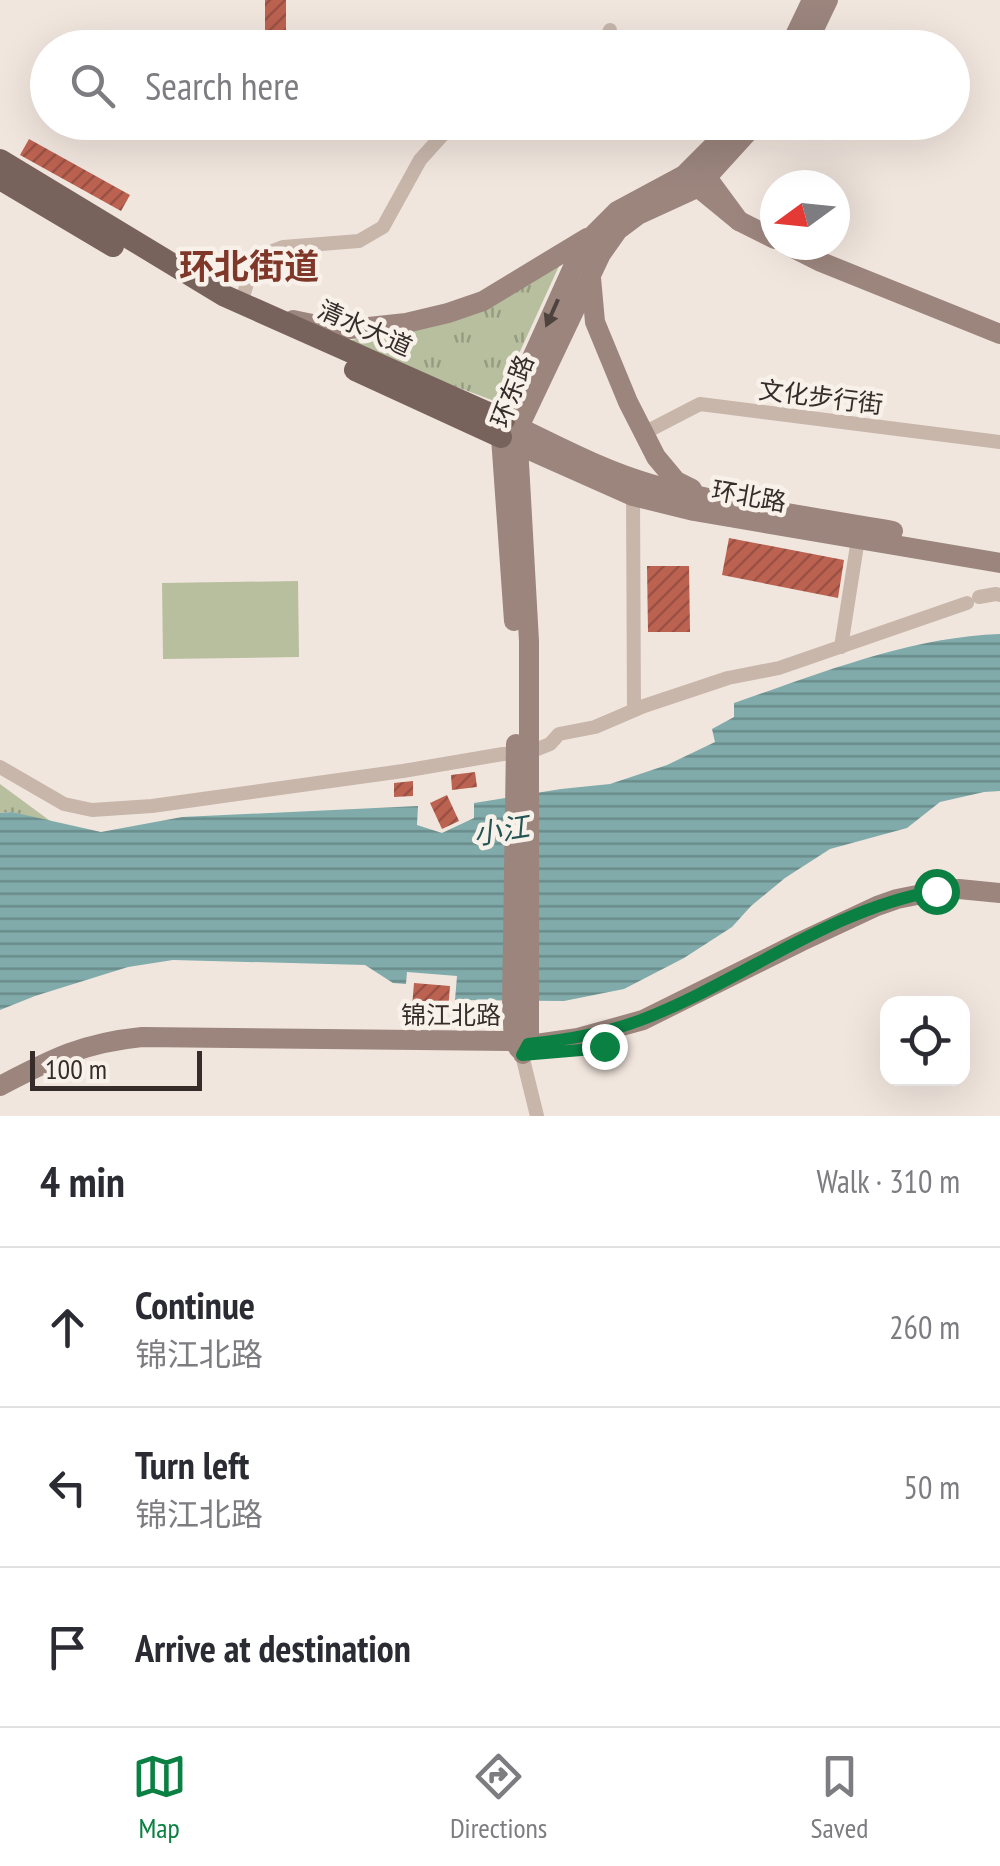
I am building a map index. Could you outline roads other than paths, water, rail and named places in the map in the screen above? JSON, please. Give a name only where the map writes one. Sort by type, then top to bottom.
[{"type":"main road","points":[[798,30],[812,0]]},
{"type":"main road","points":[[814,30],[828,0]]},
{"type":"main road","name":"环东路","points":[[510,432],[573,267],[593,235],[617,211],[696,175],[722,140]]},
{"type":"main road","name":"环东路","points":[[510,432],[601,254],[618,230],[696,175],[737,140]]},
{"type":"main road","name":"清水大道","points":[[0,160],[208,287],[510,432]]},
{"type":"main road","points":[[696,175],[739,221],[760,232]]},
{"type":"main road","name":"清水大道","points":[[0,179],[203,302],[510,432]]},
{"type":"main road","points":[[269,316],[341,330],[406,323],[448,313],[483,301],[593,235]]},
{"type":"main road","points":[[817,260],[1000,334]]},
{"type":"main road","points":[[592,274],[595,322],[656,457],[676,480],[711,499]]},
{"type":"main road","points":[[510,432],[515,640],[523,759],[521,1047]]},
{"type":"main road","name":"环北路","points":[[510,432],[634,496],[694,511],[1000,563]]},
{"type":"main road","name":"环北路","points":[[510,432],[650,483],[711,499],[1000,550]]},
{"type":"main road","name":"锦江北路","points":[[0,1102],[75,1064],[142,1051],[521,1047],[593,1035],[643,1020],[877,906],[936,891],[1000,893]]},
{"type":"main road","name":"锦江北路","points":[[0,1086],[70,1051],[142,1037],[581,1050],[648,1032],[882,918],[959,903],[1000,907]]},
{"type":"street","points":[[241,302],[255,258],[283,246],[358,240],[383,227],[420,160],[438,140]]},
{"type":"street","name":"文化步行街","points":[[644,433],[700,404],[1000,442]]},
{"type":"street","points":[[634,496],[634,710]]},
{"type":"street","points":[[840,647],[858,539]]},
{"type":"street","points":[[0,766],[64,804],[92,810],[152,806],[523,759],[550,744],[559,734],[595,727],[728,678],[779,668],[973,600],[1000,595]]},
{"type":"street","points":[[521,1047],[538,1116]]},
{"type":"water","name":"小江","points":[[1000,634],[1000,791],[940,802],[907,828],[830,849],[785,878],[732,927],[624,989],[564,1001],[455,1000],[457,976],[407,972],[406,984],[393,983],[365,965],[173,960],[128,967],[0,1010],[0,813],[12,812],[101,832],[182,817],[418,806],[417,825],[442,833],[474,818],[474,803],[610,784],[667,765],[715,742],[712,729],[734,717],[734,703],[898,650]]},
{"type":"district","name":"环北街道","points":[[249,266]]}]
